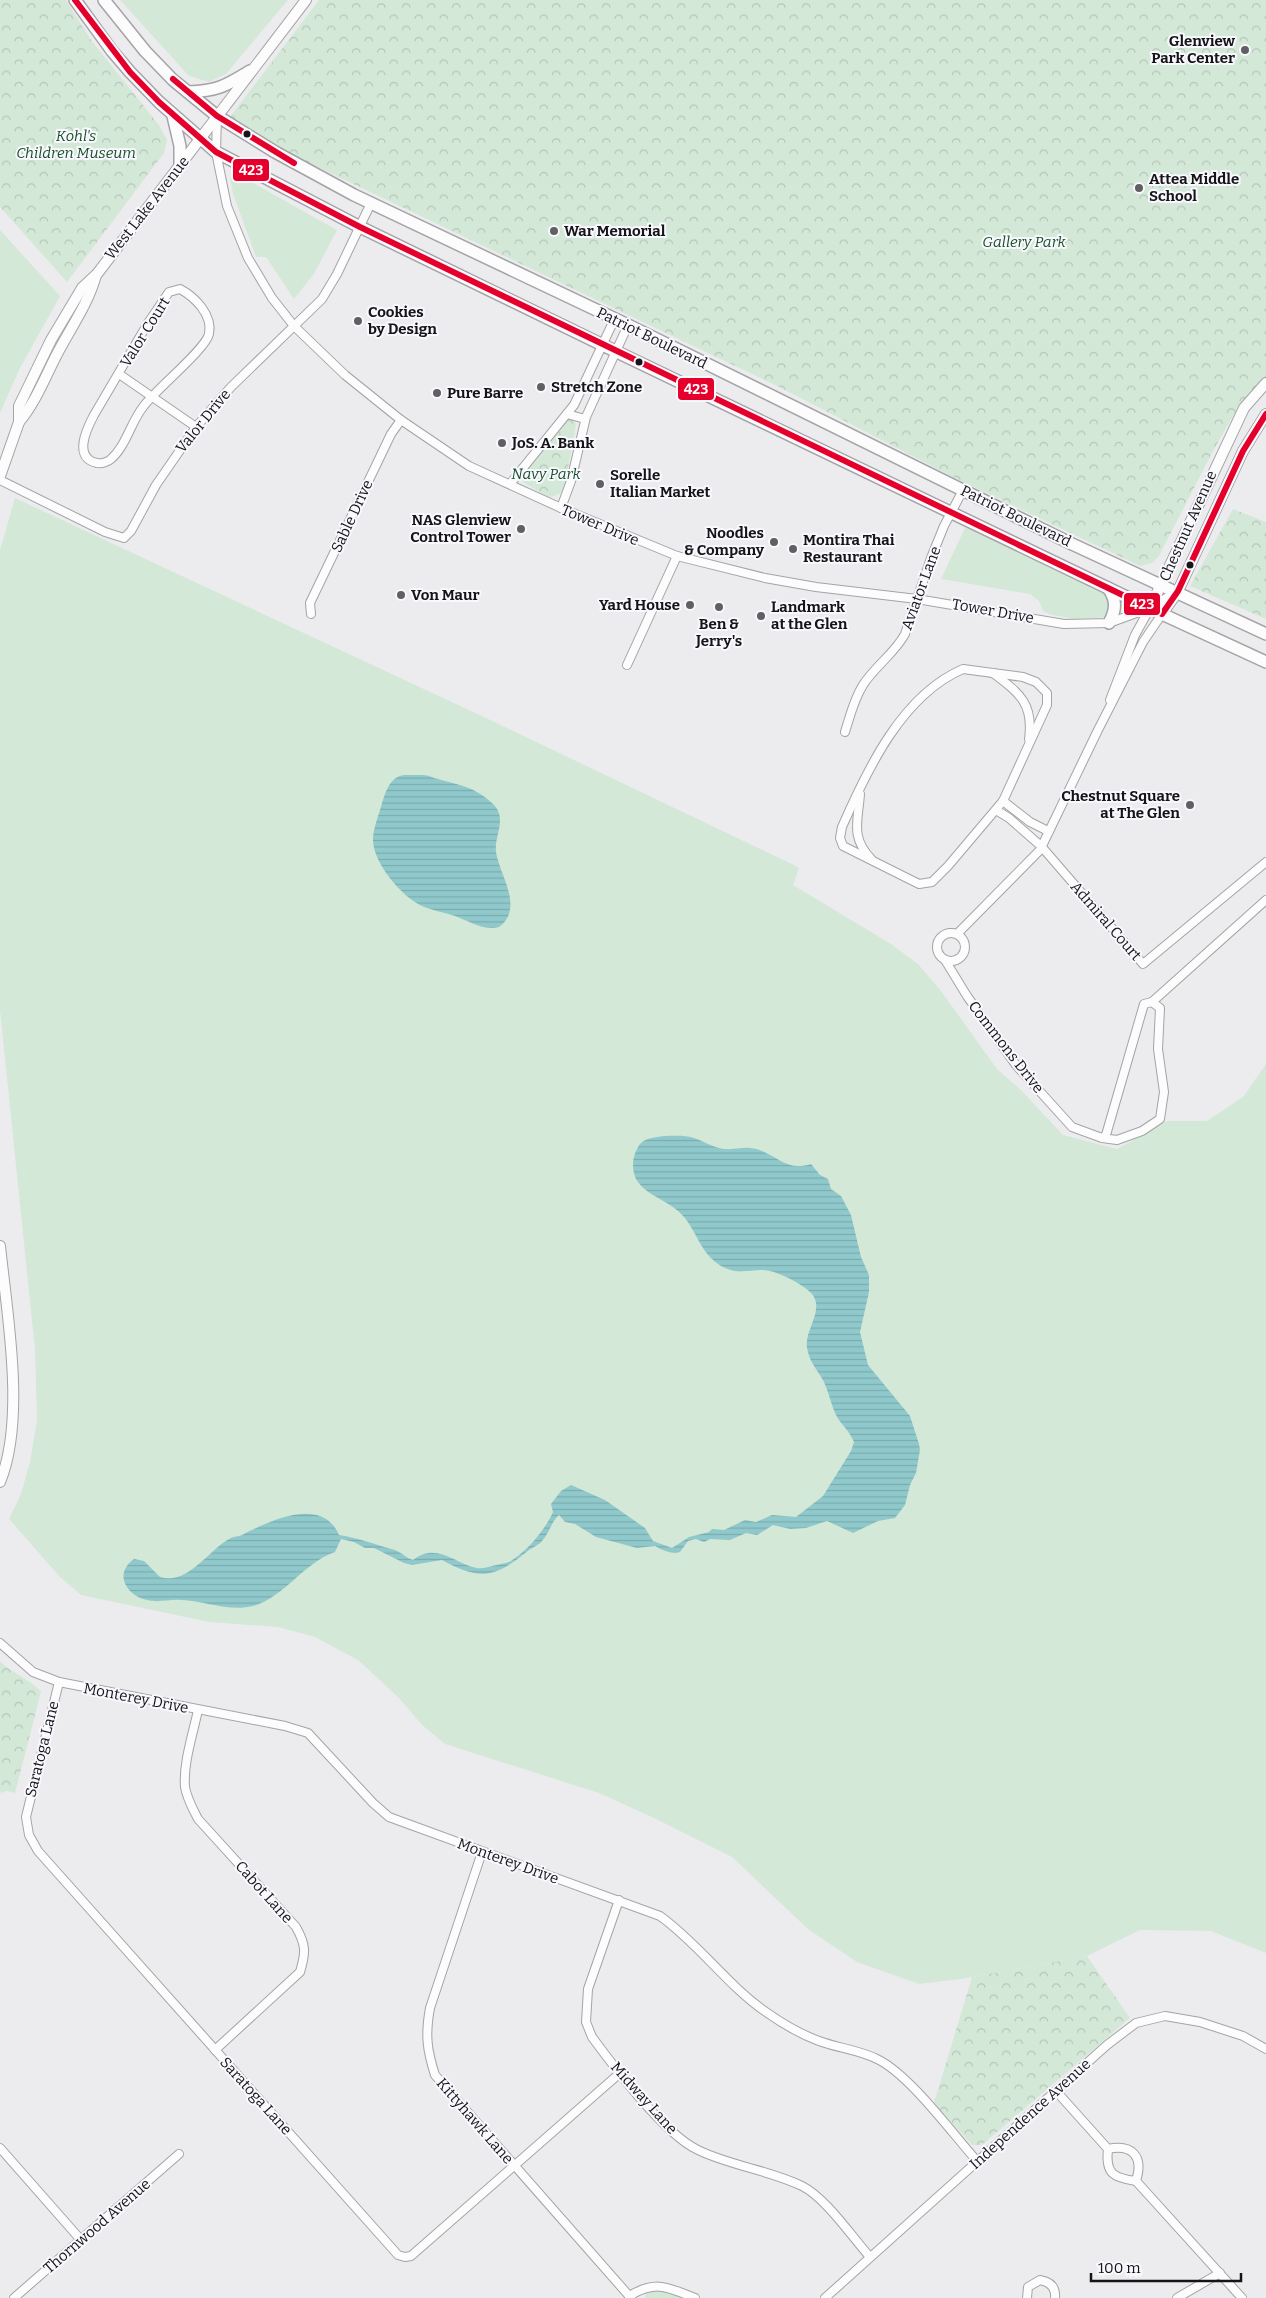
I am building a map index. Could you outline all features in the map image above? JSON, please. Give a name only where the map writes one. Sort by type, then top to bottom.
[{"type":"main road","name":"Patriot Boulevard","points":[[75,0],[112,51],[172,114],[216,152],[360,227],[615,351],[1162,614],[1266,662]]},
{"type":"main road","name":"Patriot Boulevard","points":[[104,0],[145,51],[188,92],[217,116],[274,152],[371,203],[615,318],[1072,544],[1178,591],[1266,634]]},
{"type":"main road","points":[[188,92],[216,89],[250,71]]},
{"type":"main road","points":[[172,114],[180,146],[180,165]]},
{"type":"main road","points":[[1108,588],[1114,596],[1116,606],[1109,623]]},
{"type":"street","name":"West Lake Avenue","points":[[0,476],[19,422],[19,406],[51,340],[82,288],[97,274],[306,0]]},
{"type":"street","name":"Tower Drive","points":[[217,116],[216,152],[227,206],[248,258],[272,298],[294,326],[344,375],[401,420],[469,466],[560,508],[677,556],[765,578],[816,587],[917,599],[1064,624],[1109,623],[1150,608],[1178,591]]},
{"type":"street","name":"Valor Drive","points":[[0,480],[105,532],[124,538],[131,531],[156,485],[196,427],[230,387],[322,299],[338,274],[371,203]]},
{"type":"street","name":"Valor Court","points":[[180,289],[192,296],[209,321],[209,336],[200,348],[152,396],[142,407],[111,460],[100,464],[90,461],[84,454],[83,443],[87,429],[148,323],[169,292],[180,289]]},
{"type":"street","points":[[510,484],[574,405],[615,318]]},
{"type":"street","points":[[560,508],[571,481],[585,419],[628,325]]},
{"type":"street","name":"Valor Court","points":[[119,374],[196,427]]},
{"type":"street","name":"Chestnut Avenue","points":[[1098,730],[1135,635],[1162,584],[1208,481],[1244,408],[1266,383]]},
{"type":"street","points":[[567,414],[585,419]]},
{"type":"street","name":"Chestnut Avenue","points":[[945,960],[938,955],[938,941],[944,935],[957,934],[1040,850],[1143,642],[1178,591],[1243,451],[1260,420],[1266,414]]},
{"type":"street","name":"Sable Drive","points":[[311,614],[310,603],[391,434],[401,420]]},
{"type":"street","name":"Aviator Lane","points":[[844,732],[853,703],[863,685],[900,645],[930,558],[964,490]]},
{"type":"street","points":[[627,665],[677,556]]},
{"type":"street","points":[[963,669],[1023,677],[1036,682],[1047,693],[1047,706],[1028,746],[1003,801],[971,841],[932,882],[919,884],[876,864],[844,846],[840,838],[842,827],[880,750],[897,726],[944,677],[963,669]]},
{"type":"street","points":[[992,672],[1017,691],[1028,707],[1030,728],[1028,746]]},
{"type":"street","points":[[860,790],[856,831],[866,853],[876,864]]},
{"type":"street","points":[[1003,801],[1030,822],[1048,831]]},
{"type":"street","name":"Admiral Court","points":[[996,810],[1009,818],[1041,846],[1143,964],[1266,862]]},
{"type":"street","points":[[1102,1138],[1106,1135],[1144,1004],[1152,1002],[1266,900]]},
{"type":"street","points":[[945,960],[955,961],[964,951],[964,941],[957,934]]},
{"type":"street","name":"Commons Drive","points":[[945,960],[967,996],[1016,1065],[1072,1127],[1102,1138],[1116,1140],[1142,1131],[1160,1120],[1164,1092],[1158,1049],[1160,1008],[1152,1002]]},
{"type":"street","points":[[0,1246],[11,1354],[13,1410],[6,1468],[0,1482]]},
{"type":"street","name":"Monterey Drive","points":[[0,1643],[33,1672],[59,1682],[285,1726],[308,1733],[373,1803],[389,1817],[482,1852],[650,1910],[672,1924],[734,1986],[764,2011],[789,2027],[820,2041],[878,2059],[895,2070],[977,2161]]},
{"type":"street","name":"Saratoga Lane","points":[[59,1682],[26,1817],[29,1835],[38,1851],[398,2255],[411,2256],[620,2073]]},
{"type":"street","name":"Cabot Lane","points":[[198,1710],[186,1769],[185,1787],[190,1806],[198,1819],[296,1927],[303,1940],[305,1956],[300,1972],[214,2050]]},
{"type":"street","name":"Kittyhawk Lane","points":[[482,1852],[430,2008],[426,2031],[428,2052],[435,2076],[630,2297],[653,2286],[663,2286],[695,2298]]},
{"type":"street","name":"Midway Lane","points":[[619,1900],[588,1989],[585,2004],[586,2022],[592,2037],[659,2118],[679,2137],[698,2150],[795,2183],[815,2195],[870,2257]]},
{"type":"street","name":"Independence Avenue","points":[[824,2298],[1107,2045],[1136,2023],[1165,2016],[1200,2022],[1243,2036],[1266,2048]]},
{"type":"street","points":[[1056,2091],[1108,2149],[1110,2172],[1115,2176],[1136,2181],[1242,2298]]},
{"type":"street","points":[[0,2148],[81,2240]]},
{"type":"street","points":[[1108,2149],[1126,2148],[1131,2150],[1138,2162],[1136,2181]]},
{"type":"street","name":"Thornwood Avenue","points":[[14,2298],[179,2154]]},
{"type":"street","points":[[1177,2298],[1220,2273]]},
{"type":"street","points":[[1027,2298],[1028,2287],[1040,2280],[1053,2287],[1055,2298]]},
{"type":"green space","name":"Kohl's Children Museum","points":[[0,0],[66,0],[91,40],[159,125],[167,140],[164,153],[67,282],[0,207]]},
{"type":"green space","points":[[120,0],[288,0],[226,74],[209,82],[189,76]]},
{"type":"green space","name":"Gallery Park","points":[[319,0],[1266,0],[1266,380],[1239,406],[1213,451],[1159,556],[1152,563],[1140,566],[959,480],[779,387],[280,149],[230,117]]},
{"type":"green space","points":[[239,175],[337,230],[314,274],[294,299],[266,257],[256,257],[233,194],[230,177]]},
{"type":"green space","points":[[0,230],[60,296],[19,370],[0,413]]},
{"type":"green space","name":"Navy Park","points":[[570,418],[575,421],[576,425],[565,485],[561,493],[549,498],[523,482],[522,474],[565,420]]},
{"type":"green space","points":[[15,498],[486,718],[799,868],[793,885],[891,944],[918,964],[941,991],[997,1069],[1021,1090],[1063,1135],[1117,1149],[1167,1121],[1207,1121],[1243,1097],[1266,1064],[1266,1953],[1211,1931],[1140,1930],[1087,1956],[961,1979],[919,1984],[857,1962],[809,1930],[732,1857],[599,1793],[445,1744],[422,1725],[399,1698],[358,1660],[315,1637],[278,1627],[209,1622],[81,1595],[60,1577],[9,1519],[21,1494],[30,1462],[37,1420],[35,1350],[0,1010],[0,550]]},
{"type":"green space","points":[[1233,509],[1266,522],[1266,619],[1190,586]]},
{"type":"green space","points":[[971,524],[1105,593],[1116,610],[1106,617],[1075,619],[1052,615],[1043,611],[1039,601],[1030,594],[941,579],[965,528]]},
{"type":"green space","points":[[0,1661],[41,1692],[15,1793],[7,1791],[0,1793]]},
{"type":"green space","points":[[1087,1956],[1130,2018],[982,2145],[972,2145],[934,2103],[972,1977]]},
{"type":"green space","points":[[654,2289],[685,2298],[645,2298],[646,2290]]},
{"type":"water","points":[[427,775],[467,787],[480,793],[497,810],[500,815],[500,821],[496,852],[510,901],[510,910],[506,919],[499,927],[482,927],[414,902],[383,869],[374,849],[374,831],[389,785],[399,776]]},
{"type":"water","points":[[664,1136],[691,1137],[723,1149],[750,1148],[766,1153],[793,1166],[811,1164],[820,1175],[828,1179],[831,1189],[841,1196],[851,1215],[861,1257],[869,1275],[869,1292],[860,1332],[868,1365],[910,1416],[919,1444],[920,1450],[916,1473],[910,1485],[905,1505],[895,1518],[878,1521],[853,1533],[827,1521],[806,1528],[790,1529],[773,1525],[757,1535],[746,1533],[730,1540],[710,1539],[704,1542],[696,1539],[688,1541],[680,1552],[674,1553],[664,1551],[655,1546],[637,1548],[596,1537],[575,1524],[565,1522],[559,1515],[539,1544],[506,1566],[497,1571],[487,1573],[467,1571],[442,1560],[412,1565],[374,1548],[365,1548],[354,1542],[341,1539],[335,1552],[313,1564],[275,1595],[253,1606],[235,1608],[181,1600],[151,1601],[140,1598],[129,1589],[125,1584],[124,1571],[134,1559],[144,1561],[160,1577],[180,1576],[198,1565],[231,1538],[241,1536],[266,1523],[294,1515],[308,1514],[320,1516],[331,1523],[339,1535],[395,1550],[413,1560],[422,1555],[438,1553],[469,1566],[481,1568],[509,1562],[524,1551],[541,1533],[550,1519],[553,1512],[551,1504],[561,1491],[571,1485],[605,1500],[645,1528],[653,1541],[672,1548],[689,1537],[709,1532],[712,1529],[724,1530],[745,1520],[756,1522],[772,1515],[796,1517],[823,1496],[851,1451],[854,1442],[837,1417],[824,1382],[808,1354],[807,1341],[815,1313],[815,1300],[808,1290],[782,1275],[762,1270],[734,1271],[716,1263],[704,1249],[685,1218],[673,1207],[642,1187],[636,1179],[633,1170],[633,1160],[636,1151],[644,1141]]},
{"type":"transit line","name":"423","points":[[75,0],[130,72],[159,102],[216,152],[360,227],[1162,614],[1178,591],[1243,451],[1266,414]]},
{"type":"transit line","name":"423","points":[[173,79],[217,116],[294,163]]},
{"type":"place","name":"Glenview Park Center","points":[[1245,50]]},
{"type":"place","name":"Attea Middle School","points":[[1139,188]]},
{"type":"place","name":"War Memorial","points":[[554,231]]},
{"type":"place","name":"Cookies by Design","points":[[358,321]]},
{"type":"place","name":"Stretch Zone","points":[[541,387]]},
{"type":"place","name":"Pure Barre","points":[[437,393]]},
{"type":"place","name":"JoS. A. Bank","points":[[502,443]]},
{"type":"place","name":"Sorelle Italian Market","points":[[600,484]]},
{"type":"place","name":"NAS Glenview Control Tower","points":[[521,529]]},
{"type":"place","name":"Noodles & Company","points":[[774,542]]},
{"type":"place","name":"Montira Thai Restaurant","points":[[793,549]]},
{"type":"place","name":"Von Maur","points":[[401,595]]},
{"type":"place","name":"Yard House","points":[[690,605]]},
{"type":"place","name":"Ben & Jerry's","points":[[719,607]]},
{"type":"place","name":"Landmark at the Glen","points":[[761,616]]},
{"type":"place","name":"Chestnut Square at The Glen","points":[[1190,805]]}]
